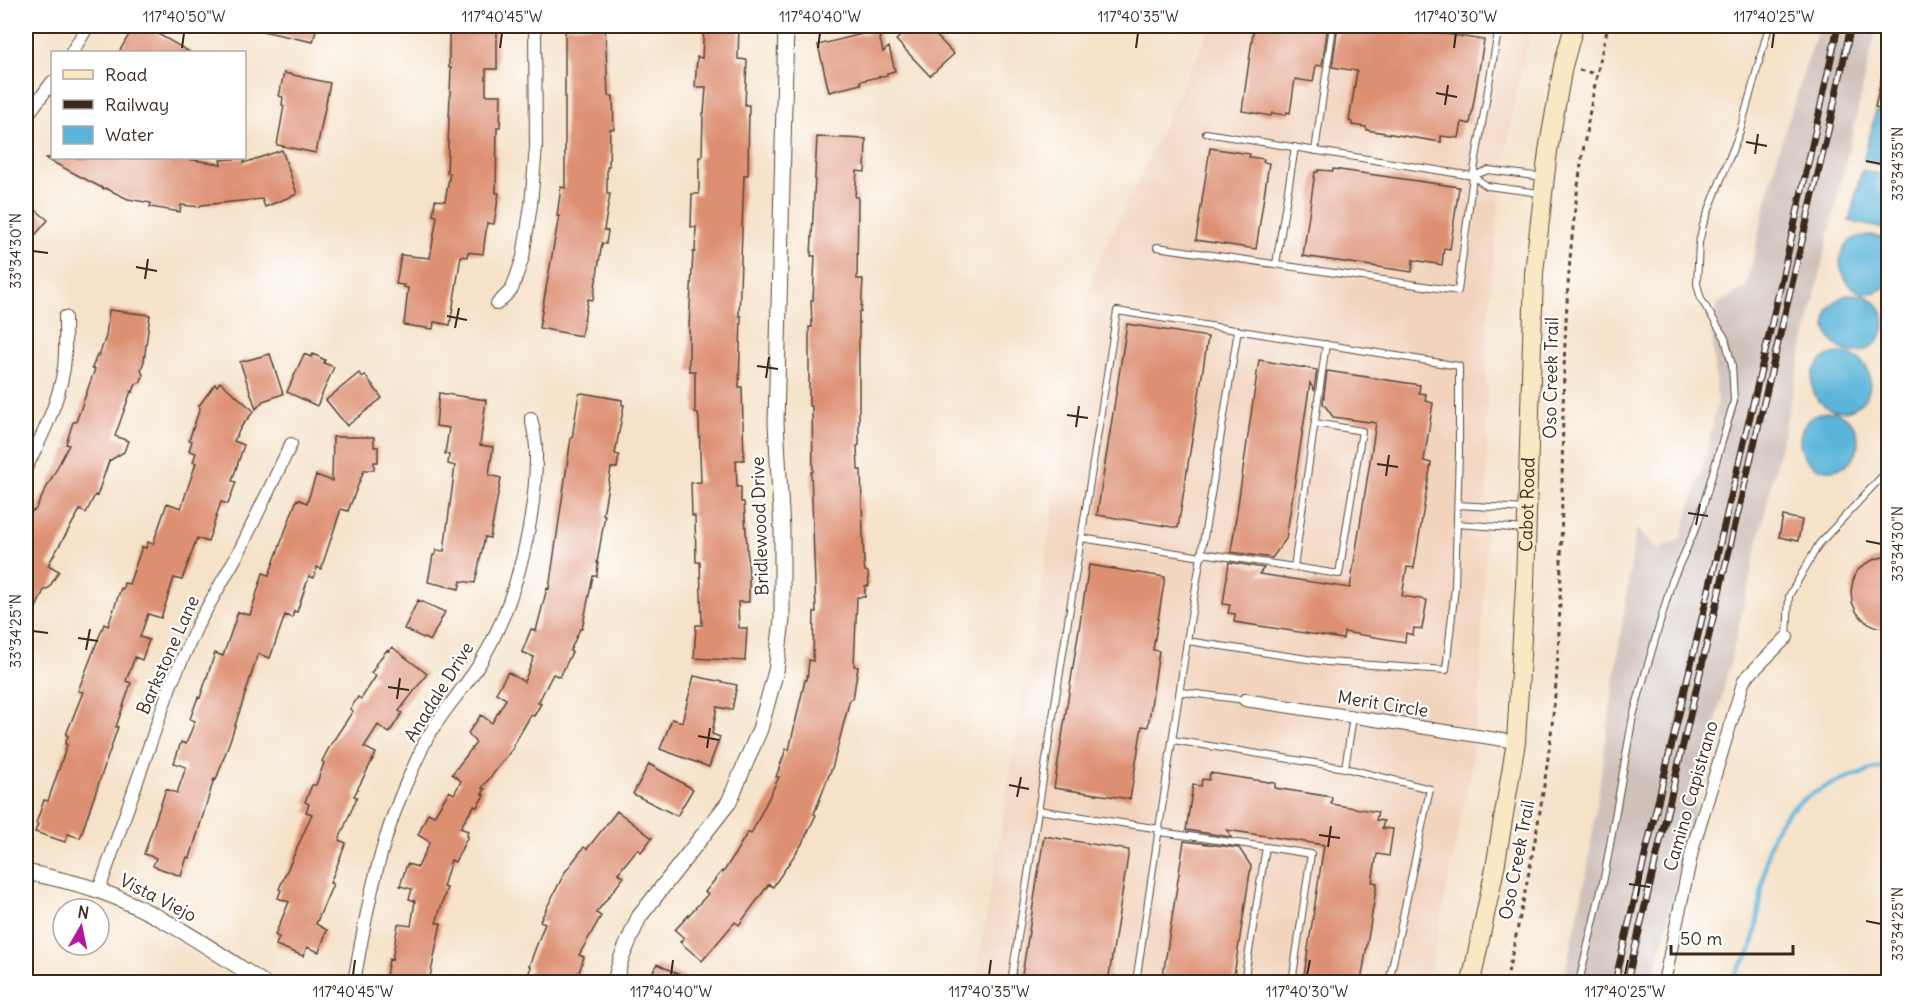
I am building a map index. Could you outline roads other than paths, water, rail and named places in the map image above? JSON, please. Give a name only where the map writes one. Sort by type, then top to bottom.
[{"type":"main road","name":"Cabot Road","points":[[1471,982],[1496,868],[1516,742],[1525,585],[1534,273],[1544,186],[1563,66],[1574,26]]},
{"type":"street","points":[[73,51],[88,26]]},
{"type":"street","points":[[497,304],[512,289],[524,257],[536,147],[535,26]]},
{"type":"street","name":"Bridlewood Drive","points":[[615,982],[621,959],[639,917],[729,802],[760,729],[776,671],[782,619],[782,531],[776,423],[786,26]]},
{"type":"street","points":[[26,117],[51,83]]},
{"type":"street","points":[[26,468],[41,440],[55,403],[64,367],[65,317]]},
{"type":"street","name":"Anadale Drive","points":[[354,982],[364,924],[380,856],[400,798],[426,741],[454,697],[483,660],[505,612],[520,569],[528,533],[534,481],[536,448],[531,418]]},
{"type":"street","name":"Barkstone Lane","points":[[99,890],[171,684],[198,624],[240,550],[291,444]]},
{"type":"street","name":"Camino Capistrano","points":[[1664,982],[1693,847],[1744,680],[1787,638]]},
{"type":"street","name":"Merit Circle","points":[[1245,700],[1516,742]]},
{"type":"street","name":"Vista Viejo","points":[[26,872],[62,879],[99,890],[148,912],[210,947],[241,977],[262,982]]},
{"type":"lane","points":[[1315,151],[1333,26]]},
{"type":"lane","points":[[1158,247],[1458,291],[1473,176],[1499,26],[1494,26]]},
{"type":"lane","points":[[1579,982],[1604,878],[1634,716],[1672,580],[1698,524],[1734,401],[1732,365],[1725,338],[1701,299],[1697,284],[1699,243],[1703,225],[1740,131],[1769,26]]},
{"type":"lane","points":[[1206,133],[1473,176],[1487,186],[1544,186]]},
{"type":"lane","points":[[1276,264],[1295,147]]},
{"type":"lane","points":[[1473,176],[1488,170],[1544,186]]},
{"type":"lane","points":[[1011,982],[1117,311],[1459,366],[1455,587],[1446,670],[1327,662],[1187,641]]},
{"type":"lane","points":[[1136,982],[1187,641],[1238,330]]},
{"type":"lane","points":[[1294,567],[1326,344]]},
{"type":"lane","points":[[1081,538],[1339,574],[1362,431],[1315,423]]},
{"type":"lane","points":[[1787,638],[1789,596],[1820,544],[1888,471]]},
{"type":"lane","points":[[1458,505],[1527,509]]},
{"type":"lane","points":[[1457,524],[1526,529]]},
{"type":"lane","points":[[1180,692],[1245,700]]},
{"type":"lane","points":[[1345,768],[1353,717]]},
{"type":"lane","points":[[1173,740],[1345,768],[1430,789],[1389,982]]},
{"type":"lane","points":[[1038,810],[1311,854],[1292,982]]},
{"type":"lane","points":[[1244,982],[1266,847]]},
{"type":"water","points":[[1876,111],[1888,113],[1888,167],[1863,161]]},
{"type":"water","points":[[1862,170],[1888,176],[1888,230],[1849,221]]},
{"type":"water","points":[[1872,235],[1888,243],[1888,284],[1874,292],[1861,292],[1850,285],[1843,274],[1840,261],[1844,249],[1854,239]]},
{"type":"water","points":[[1855,294],[1871,299],[1879,307],[1884,323],[1879,339],[1871,347],[1855,352],[1839,347],[1831,339],[1826,323],[1831,307],[1839,299]]},
{"type":"water","points":[[1841,353],[1857,358],[1865,366],[1870,382],[1865,398],[1857,406],[1841,411],[1825,406],[1817,398],[1812,382],[1817,366],[1825,358]]},
{"type":"water","points":[[1829,412],[1845,417],[1853,425],[1858,441],[1853,457],[1845,465],[1829,470],[1813,465],[1805,457],[1800,441],[1805,425],[1813,417]]},
{"type":"waterway","points":[[1732,982],[1752,947],[1769,847],[1776,829],[1786,814],[1816,791],[1888,765]]},
{"type":"railway","points":[[1615,982],[1757,385],[1838,26]]},
{"type":"railway","points":[[1627,982],[1851,26]]}]
